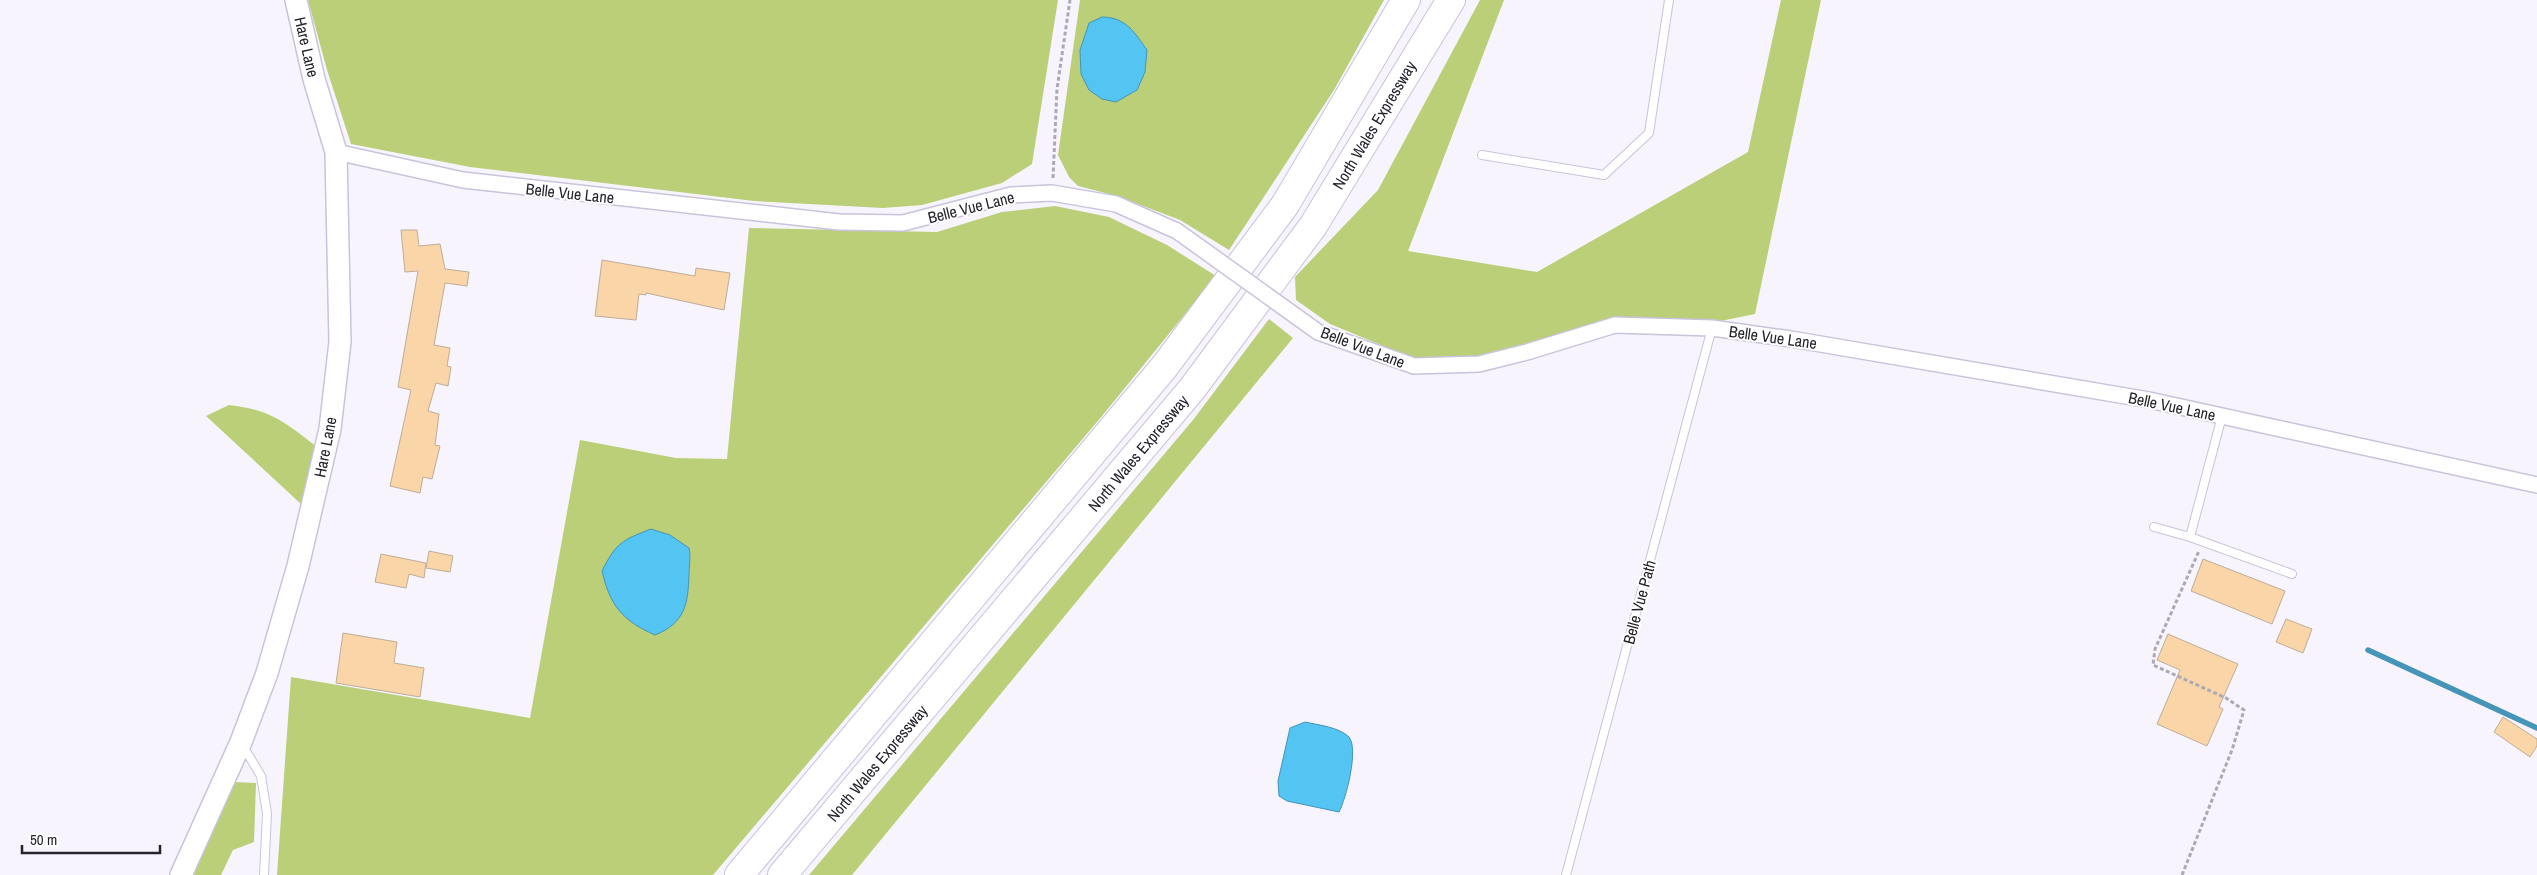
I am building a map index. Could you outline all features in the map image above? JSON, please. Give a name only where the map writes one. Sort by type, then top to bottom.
[{"type":"highway","name":"North Wales Expressway","points":[[739,875],[1165,366],[1285,206],[1406,0]]},
{"type":"highway","name":"North Wales Expressway","points":[[782,875],[1192,389],[1313,226],[1451,0]]},
{"type":"street","name":"Hare Lane","points":[[181,875],[241,742],[267,672],[298,566],[330,429],[340,342],[336,152],[314,79],[296,0]]},
{"type":"street","name":"Belle Vue Lane","points":[[336,152],[462,180],[839,222],[903,223],[1011,194],[1052,193],[1116,204],[1177,231],[1318,332],[1414,366],[1479,364],[1527,352],[1616,325],[1712,328],[1791,339],[2130,397],[2537,485]]},
{"type":"lane","points":[[1482,154],[1604,175],[1649,133],[1669,0]]},
{"type":"lane","name":"Belle Vue Path","points":[[1566,875],[1712,328]]},
{"type":"lane","points":[[2190,537],[2222,416]]},
{"type":"lane","points":[[2154,527],[2190,537],[2292,574]]},
{"type":"lane","points":[[241,742],[261,776],[267,813],[264,875]]},
{"type":"path","points":[[1052,193],[1057,89],[1070,0]]},
{"type":"path","points":[[2182,875],[2232,750],[2244,710],[2226,698],[2153,665],[2155,649],[2204,542]]},
{"type":"green space","points":[[308,0],[1058,0],[1032,164],[1002,183],[922,205],[883,208],[754,201],[470,167],[351,144],[327,70]]},
{"type":"green space","points":[[1080,0],[1384,0],[1334,90],[1229,250],[1180,220],[1117,196],[1078,186],[1069,177],[1058,155]]},
{"type":"green space","points":[[1480,0],[1504,0],[1408,251],[1537,272],[1748,152],[1781,0],[1821,0],[1755,314],[1711,323],[1612,318],[1542,343],[1477,357],[1415,359],[1330,324],[1296,300],[1295,277],[1378,190]]},
{"type":"green space","points":[[1055,206],[1109,217],[1167,245],[1216,276],[1102,416],[713,875],[277,875],[291,677],[530,718],[580,440],[676,458],[727,459],[749,228],[937,232],[1002,212]]},
{"type":"green space","points":[[1269,319],[1293,338],[852,875],[809,875],[1193,420]]},
{"type":"green space","points":[[229,405],[256,410],[276,418],[316,446],[301,504],[206,416]]},
{"type":"green space","points":[[234,782],[256,783],[254,842],[233,850],[221,875],[192,875]]},
{"type":"water","points":[[1102,17],[1124,23],[1134,32],[1147,50],[1145,72],[1137,90],[1116,102],[1102,99],[1089,90],[1081,74],[1080,50],[1089,23]]},
{"type":"water","points":[[651,529],[670,535],[689,548],[690,555],[686,604],[683,611],[673,625],[655,635],[634,624],[620,611],[609,594],[602,571],[616,548],[633,536]]},
{"type":"water","points":[[1305,722],[1340,731],[1349,737],[1352,743],[1353,752],[1350,774],[1339,812],[1287,801],[1279,796],[1278,781],[1290,728]]},
{"type":"building","points":[[401,230],[417,230],[419,246],[440,244],[445,269],[469,272],[467,286],[445,283],[434,345],[450,348],[447,366],[451,367],[448,386],[436,383],[428,411],[439,414],[435,445],[440,446],[432,479],[423,477],[420,493],[390,486],[411,390],[398,387],[418,271],[405,272]]},
{"type":"building","points":[[602,260],[695,276],[696,268],[730,273],[724,310],[646,293],[646,295],[639,294],[636,320],[595,316]]},
{"type":"building","points":[[429,551],[453,556],[450,572],[426,568]]},
{"type":"building","points":[[381,554],[426,563],[424,578],[409,574],[406,588],[375,582]]},
{"type":"building","points":[[2203,559],[2285,591],[2272,624],[2191,591]]},
{"type":"building","points":[[2286,619],[2312,629],[2303,653],[2276,642]]},
{"type":"building","points":[[343,633],[397,642],[394,663],[424,668],[420,697],[336,683]]},
{"type":"building","points":[[2168,634],[2238,664],[2219,707],[2223,709],[2207,746],[2157,724],[2180,670],[2157,660]]},
{"type":"building","points":[[2503,717],[2537,739],[2537,746],[2530,757],[2494,732]]},
{"type":"waterway","points":[[2368,650],[2537,728]]}]
